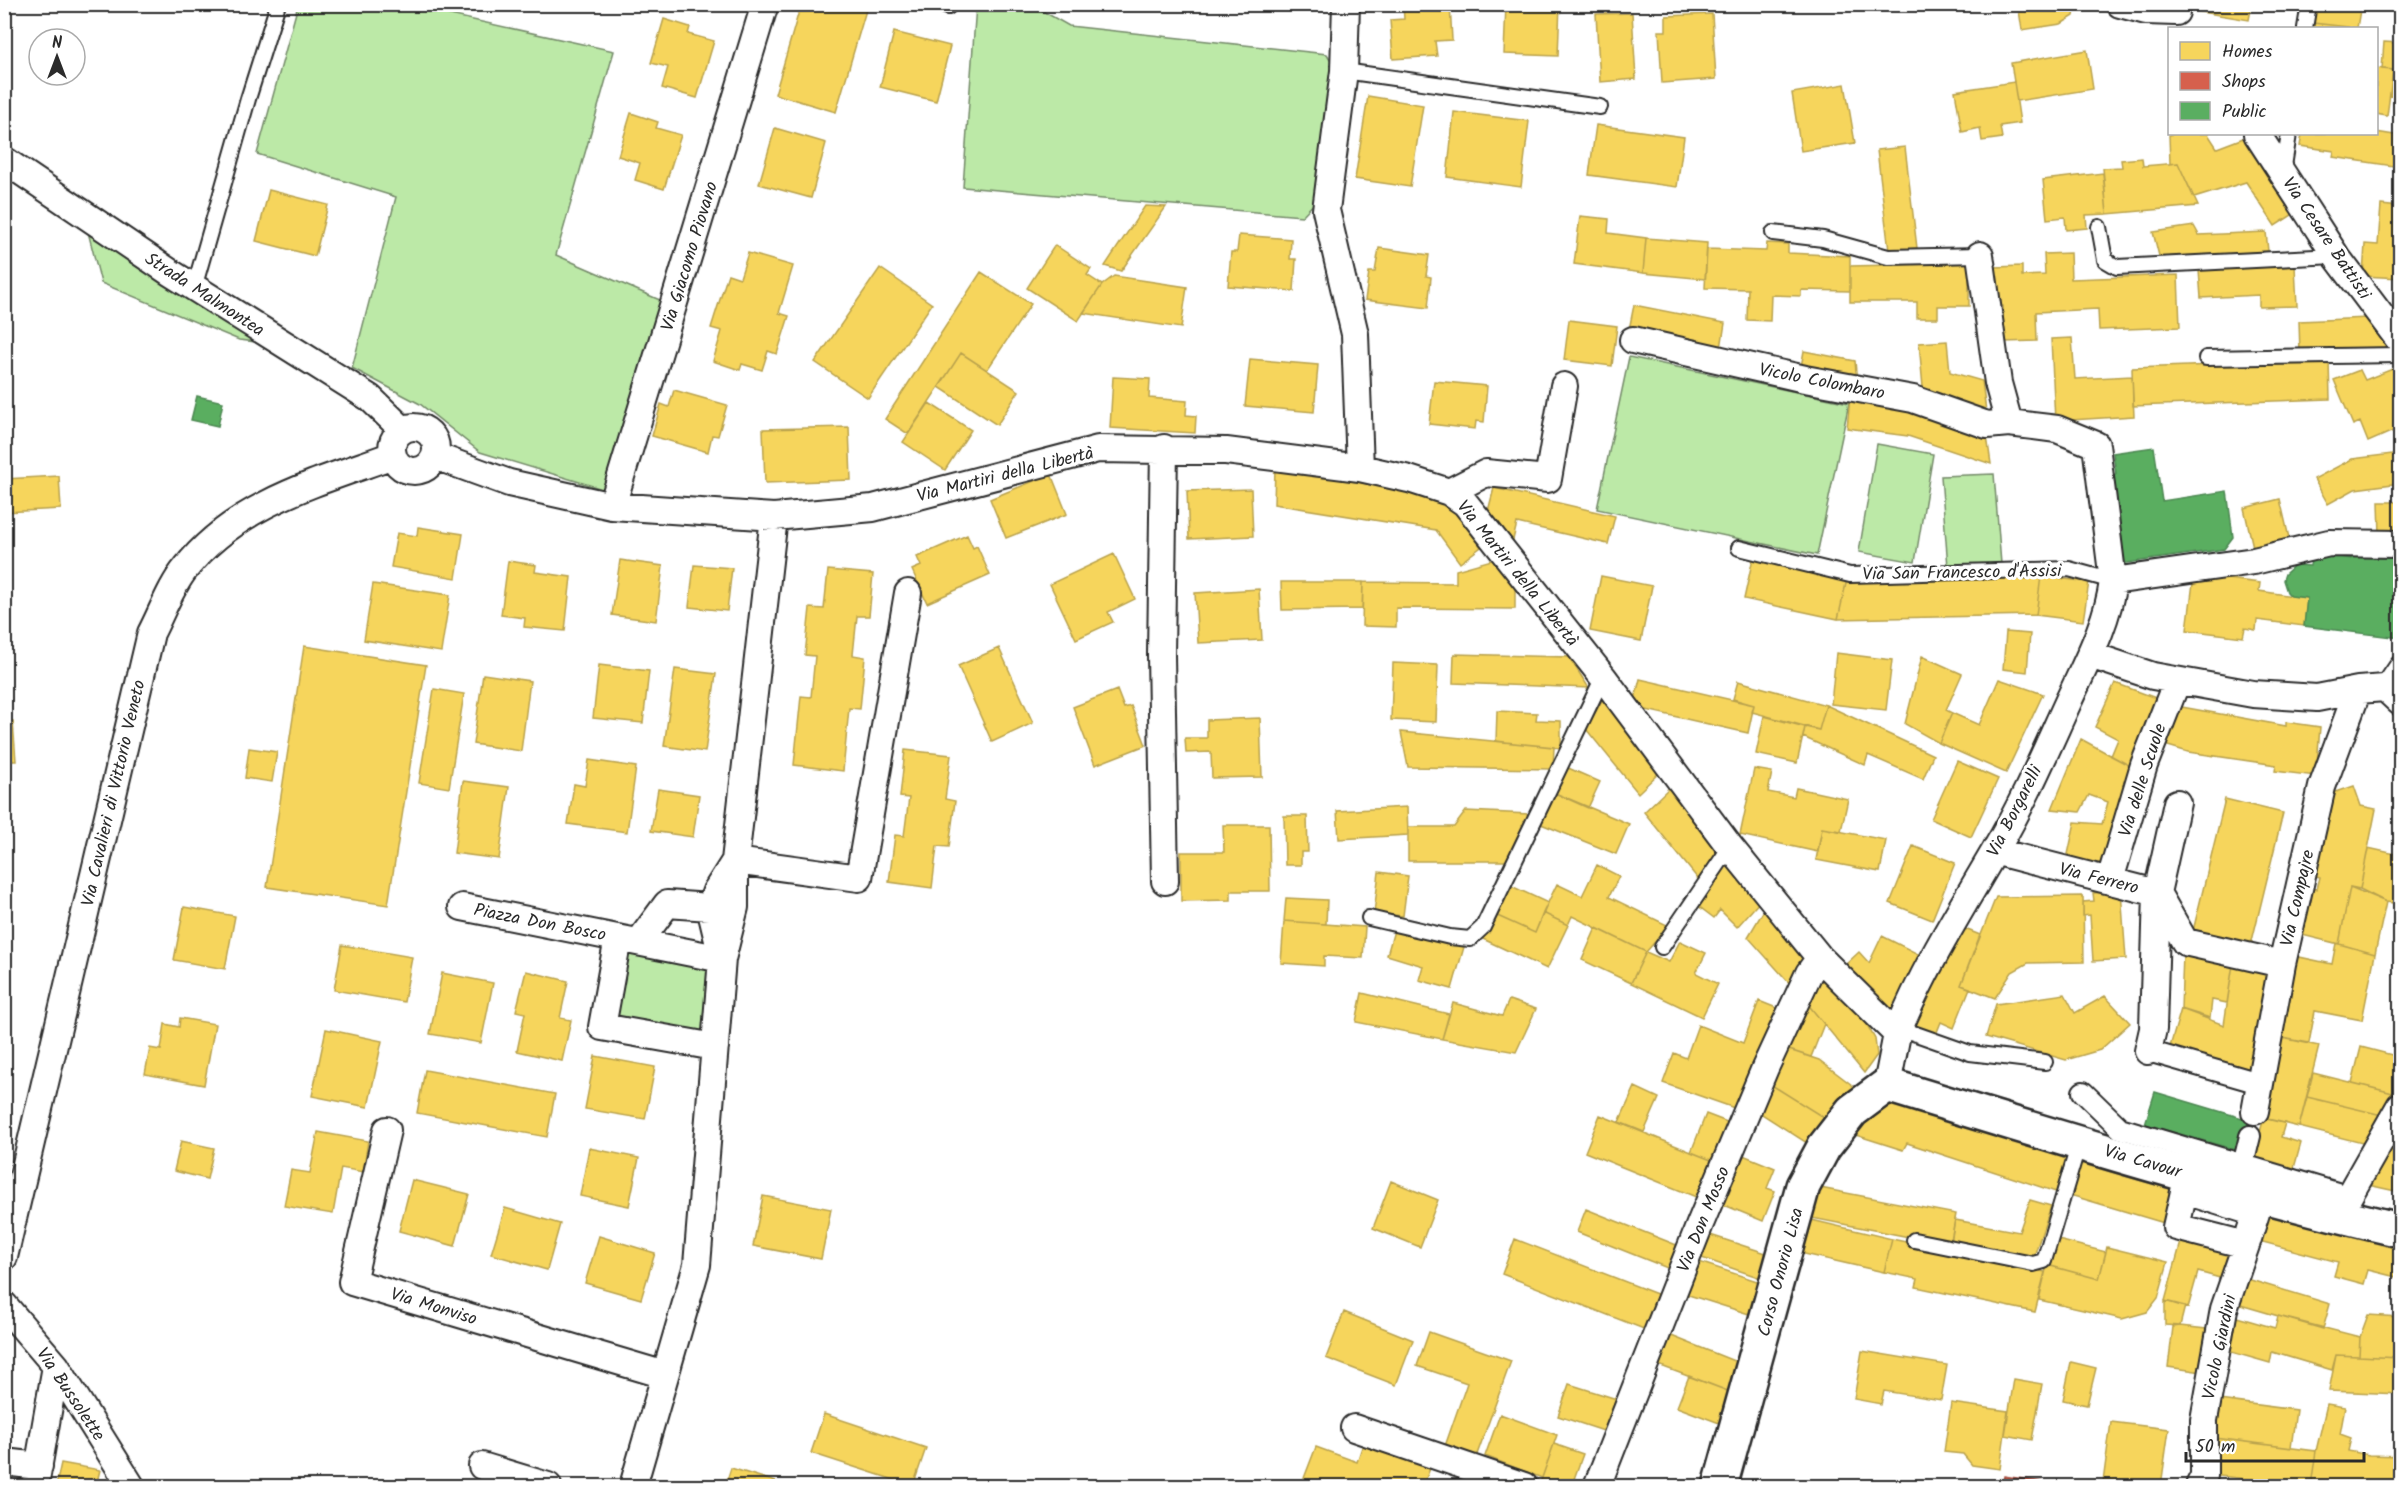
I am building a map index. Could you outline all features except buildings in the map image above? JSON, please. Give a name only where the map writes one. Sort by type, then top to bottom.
[{"type":"street","name":"Via Giacomo Piovano","points":[[612,506],[765,4]]},
{"type":"street","points":[[1346,4],[1344,71],[1326,210],[1354,334],[1360,468]]},
{"type":"street","points":[[2120,4],[2146,11],[2179,15]]},
{"type":"street","name":"Via Cesare Battisti","points":[[2258,135],[2336,256],[2400,341]]},
{"type":"street","name":"Strada Malmontea","points":[[4,160],[194,288],[370,398],[403,430]]},
{"type":"street","points":[[1980,255],[1998,383],[2008,423]]},
{"type":"street","name":"Vicolo Colombaro","points":[[1633,340],[1805,380],[1912,399],[1987,424],[2008,423],[2057,429],[2096,445],[2113,581]]},
{"type":"street","points":[[1449,492],[1486,473],[1548,479],[1564,386]]},
{"type":"street","points":[[417,427],[430,433],[436,446],[435,456],[429,465],[416,471],[402,467],[393,455],[393,441],[403,430],[417,427]]},
{"type":"street","name":"Via Martiri della Libertà","points":[[435,456],[509,483],[612,506],[774,517],[873,508],[1098,449],[1164,448],[1226,451],[1360,468],[1409,479],[1449,492],[1465,503],[1603,677],[1730,847],[1820,958],[1898,1031]]},
{"type":"street","points":[[1164,448],[1161,656],[1164,881]]},
{"type":"street","name":"Via Cavalieri di Vittorio Veneto","points":[[4,1257],[151,633],[185,568],[220,533],[273,498],[393,455]]},
{"type":"street","points":[[633,1486],[697,1265],[722,959],[735,907],[735,861],[774,517]]},
{"type":"street","name":"Via San Francesco d'Assisi","points":[[2113,581],[2254,561],[2329,543],[2400,544]]},
{"type":"street","name":"Via Borgarelli","points":[[1898,1031],[1955,916],[1997,847],[2090,655],[2111,598],[2113,581]]},
{"type":"street","points":[[735,861],[859,878],[908,593]]},
{"type":"street","points":[[2090,655],[2177,681],[2253,694],[2317,698],[2358,690],[2393,695],[2400,666]]},
{"type":"street","name":"Via delle Scuole","points":[[2110,880],[2144,765],[2177,681]]},
{"type":"street","name":"Via Compajre","points":[[2253,1123],[2282,964],[2322,787],[2358,690]]},
{"type":"street","points":[[2177,803],[2157,893],[2153,1029],[2148,1051],[2259,1083]]},
{"type":"street","name":"Via Ferrero","points":[[1997,847],[2005,854],[2157,893],[2185,942],[2282,964]]},
{"type":"street","points":[[722,959],[710,907],[716,891],[735,861]]},
{"type":"street","name":"Piazza Don Bosco","points":[[710,907],[667,904],[628,940],[602,1027],[715,1047]]},
{"type":"street","name":"Piazza Don Bosco","points":[[462,907],[722,959]]},
{"type":"street","name":"Via Don Mosso","points":[[1597,1486],[1696,1234],[1766,1068],[1809,973],[1820,958]]},
{"type":"street","points":[[1887,1084],[1898,1031]]},
{"type":"street","name":"Via Cavour","points":[[1887,1084],[2079,1143],[2186,1183],[2260,1204],[2342,1206],[2400,1230]]},
{"type":"street","name":"Corso Onorio Lisa","points":[[1720,1486],[1803,1186],[1824,1147],[1852,1112],[1887,1084]]},
{"type":"street","points":[[2084,1092],[2120,1128],[2243,1165],[2342,1206],[2400,1106]]},
{"type":"street","points":[[2243,1165],[2253,1123]]},
{"type":"street","name":"Via Monviso","points":[[387,1130],[352,1282],[665,1375]]},
{"type":"street","points":[[2186,1183],[2176,1227],[2246,1245]]},
{"type":"street","name":"Vicolo Giardini","points":[[2199,1486],[2204,1476],[2204,1420],[2224,1309],[2260,1204]]},
{"type":"street","name":"Via Bussolette","points":[[4,1305],[56,1366],[131,1486]]},
{"type":"street","points":[[4,1462],[37,1476],[56,1366]]},
{"type":"street","points":[[1354,1428],[1524,1486]]},
{"type":"street","points":[[482,1466],[548,1486]]},
{"type":"lane","points":[[194,288],[248,99],[278,4]]},
{"type":"lane","points":[[2305,27],[2309,4]]},
{"type":"lane","points":[[1344,71],[1600,107]]},
{"type":"lane","points":[[2283,173],[2289,135]]},
{"type":"lane","points":[[2099,227],[2104,260],[2117,267],[2336,256]]},
{"type":"lane","points":[[1773,233],[1823,239],[1888,256],[1980,255]]},
{"type":"lane","points":[[2206,358],[2400,355]]},
{"type":"lane","name":"Via San Francesco d'Assisi","points":[[1738,548],[1850,575],[2069,569],[2113,581]]},
{"type":"lane","points":[[1369,918],[1450,937],[1470,939],[1483,927],[1603,677]]},
{"type":"lane","points":[[1662,947],[1730,847]]},
{"type":"lane","points":[[1898,1031],[1970,1053],[2045,1062]]},
{"type":"lane","points":[[1914,1240],[2033,1264],[2044,1260],[2079,1143]]},
{"type":"green space","points":[[1010,4],[1039,9],[1069,26],[1327,54],[1333,64],[1320,197],[1302,216],[963,187],[976,5]]},
{"type":"green space","points":[[298,5],[405,5],[614,51],[556,255],[662,301],[606,490],[480,452],[420,404],[352,368],[396,197],[257,154]]},
{"type":"green space","points":[[87,228],[256,342],[239,340],[101,283]]},
{"type":"green space","points":[[1629,357],[1849,403],[1817,555],[1597,509]]},
{"type":"green space","points":[[1877,444],[1933,454],[1915,562],[1859,552]]},
{"type":"green space","points":[[1994,474],[2001,564],[1948,567],[1941,476]]},
{"type":"green space","points":[[618,938],[722,959],[715,1047],[602,1027]]}]
